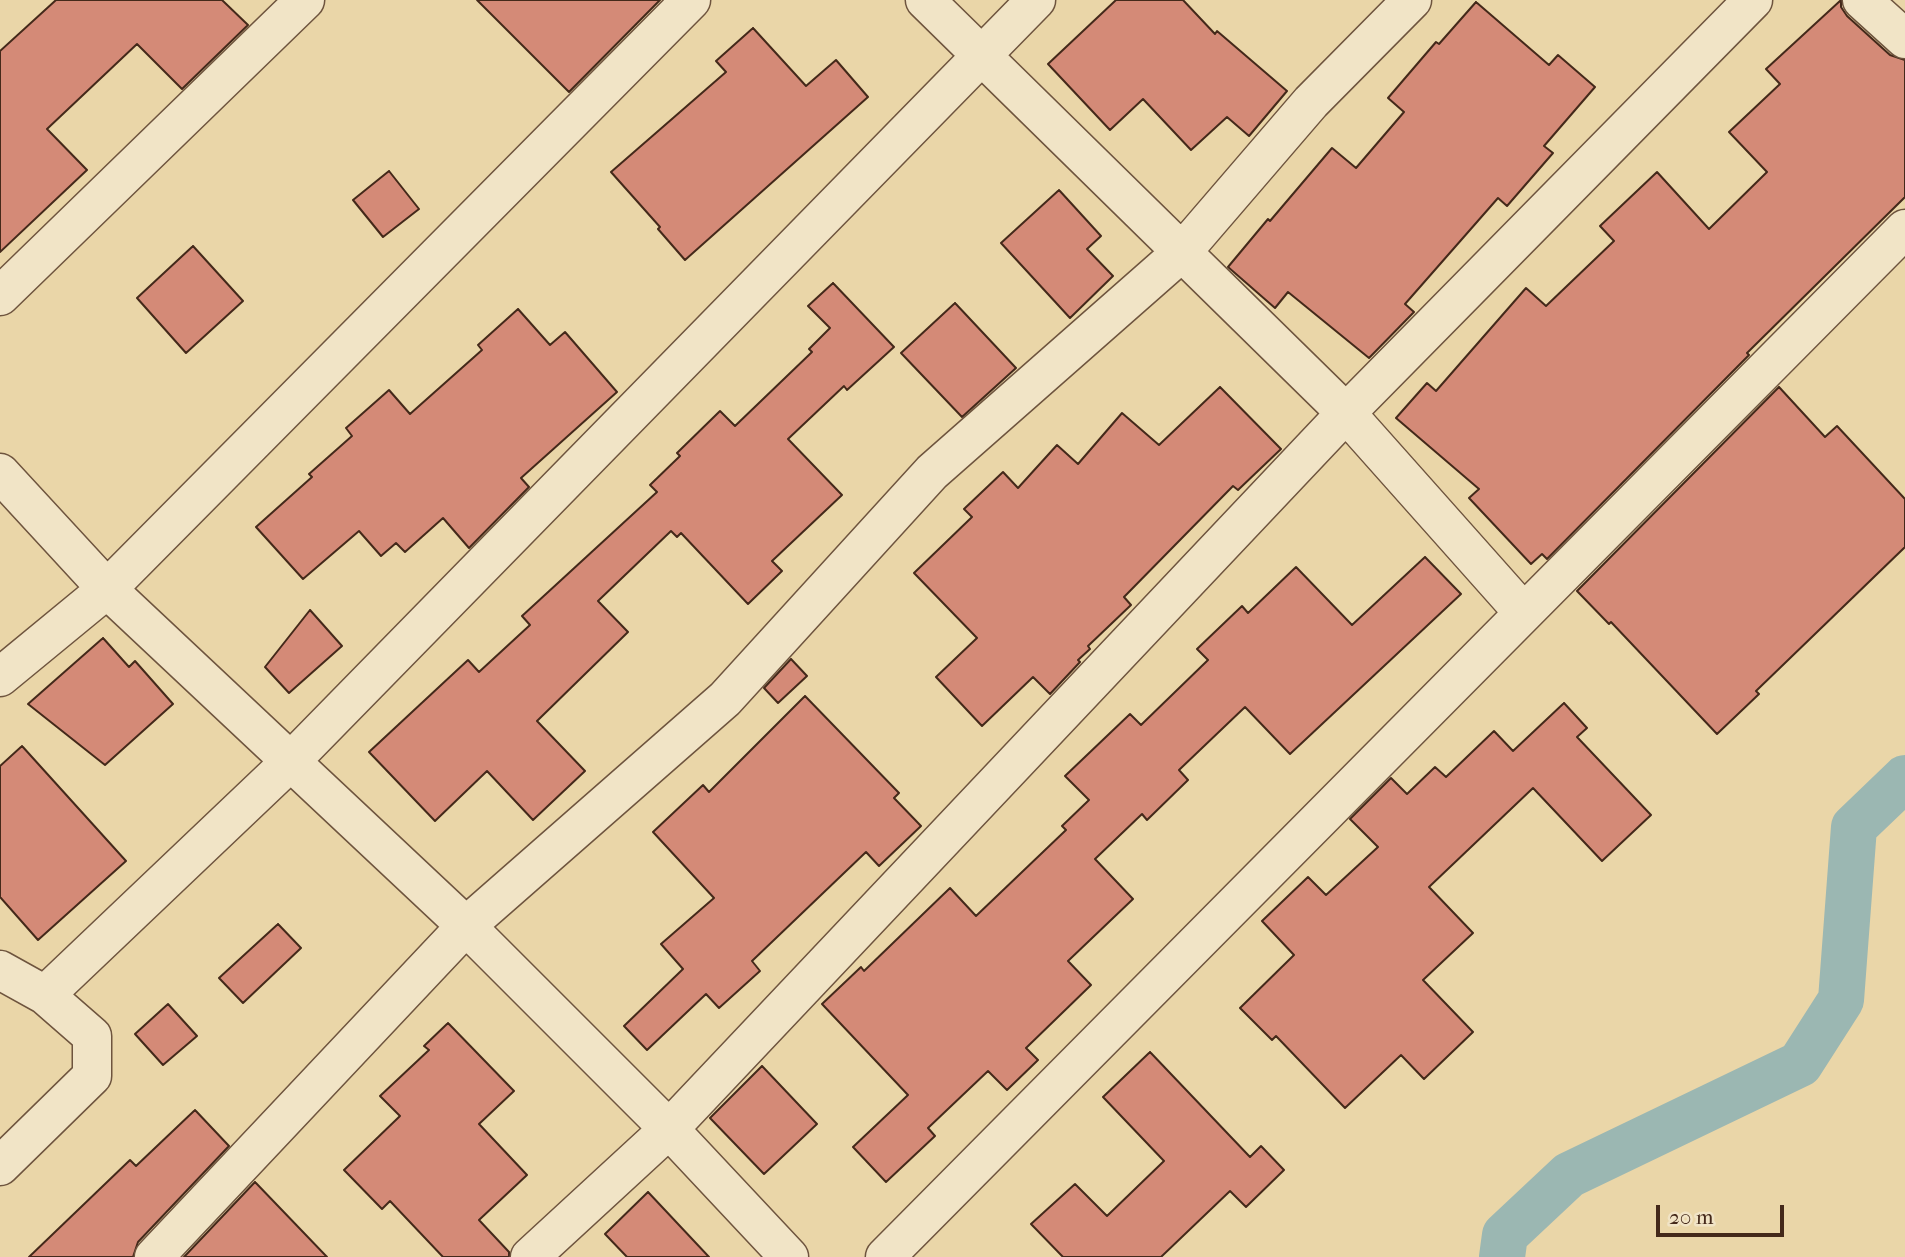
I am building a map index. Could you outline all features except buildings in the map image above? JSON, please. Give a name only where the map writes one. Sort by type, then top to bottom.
[{"type":"street","points":[[0,296],[304,0]]},
{"type":"street","points":[[0,677],[107,589],[691,0]]},
{"type":"street","points":[[925,0],[1346,413],[1523,612]]},
{"type":"street","points":[[45,995],[290,762],[1036,0]]},
{"type":"street","points":[[154,1257],[466,926],[725,699],[932,472],[1182,252],[1311,102],[1412,0]]},
{"type":"street","points":[[530,1257],[669,1129],[1346,413],[1752,0]]},
{"type":"street","points":[[1862,0],[1905,39]]},
{"type":"street","points":[[885,1257],[1905,229]]},
{"type":"street","points":[[0,473],[107,589],[466,926],[669,1129],[789,1257]]},
{"type":"street","points":[[0,970],[45,995],[92,1036],[92,1076],[0,1166]]},
{"type":"waterway","points":[[1502,1257],[1505,1235],[1569,1175],[1800,1064],[1841,1000],[1854,827],[1905,778]]}]
